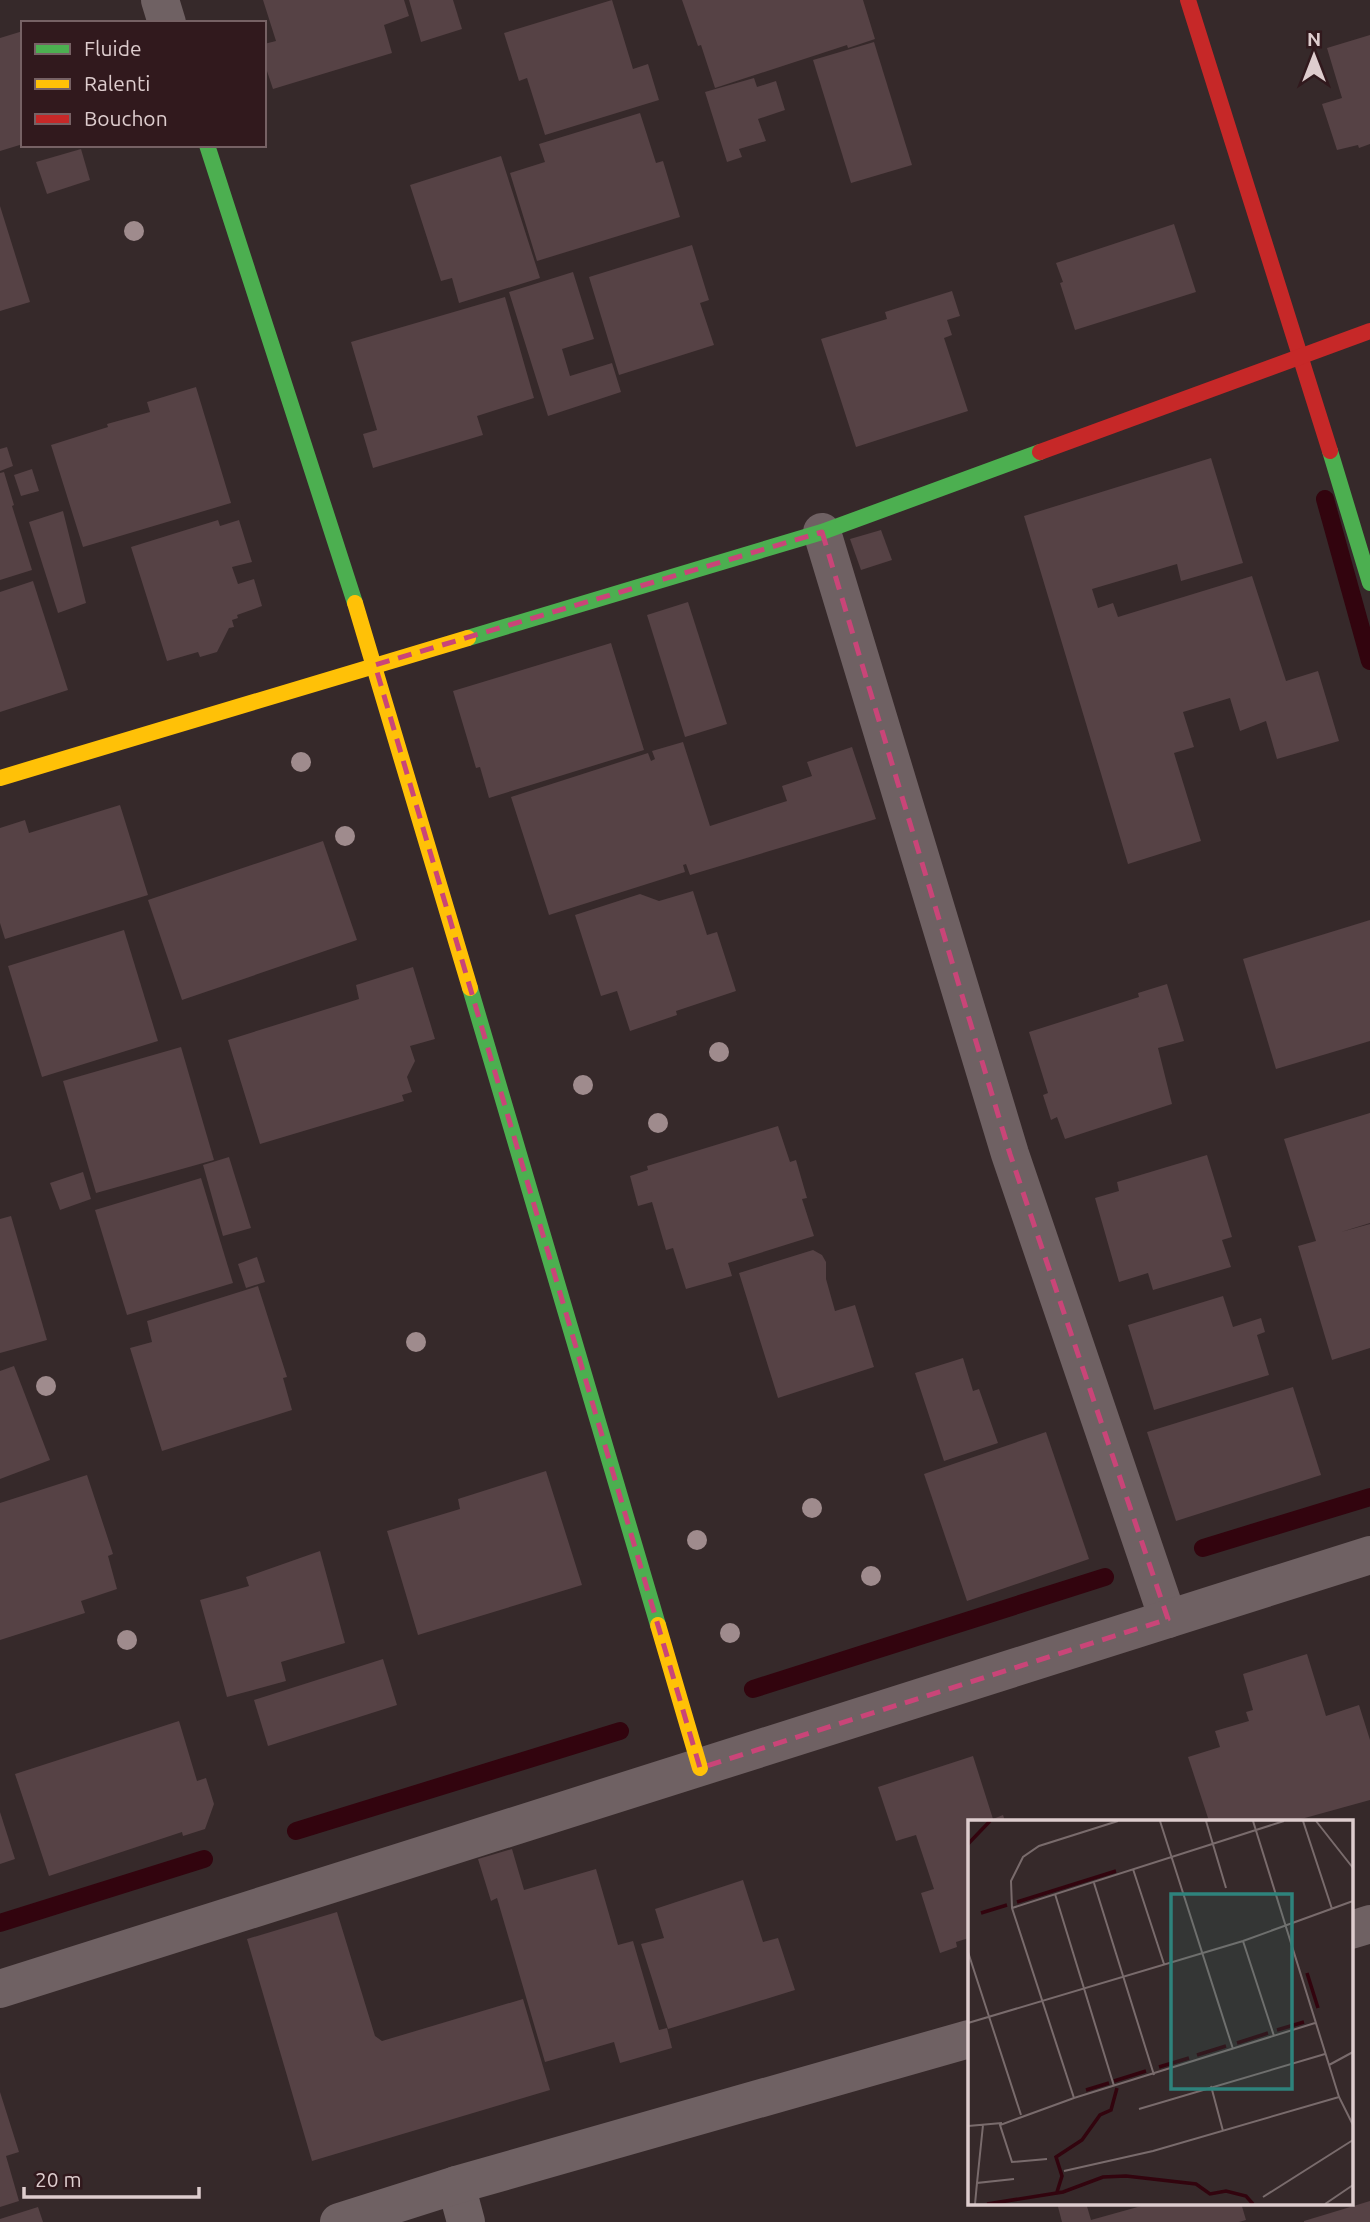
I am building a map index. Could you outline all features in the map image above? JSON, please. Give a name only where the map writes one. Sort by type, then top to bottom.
[{"type":"street","points":[[160,0],[166,21]]},
{"type":"street","points":[[1188,0],[1302,356],[1370,583]]},
{"type":"street","points":[[208,147],[375,665],[701,1768]]},
{"type":"street","points":[[0,778],[822,532],[1370,331]]},
{"type":"street","points":[[822,532],[1010,1154],[1168,1619]]},
{"type":"street","points":[[0,1989],[1370,1555]]},
{"type":"street","points":[[1352,1930],[1370,1924]]},
{"type":"street","points":[[339,2222],[456,2185],[968,2039]]},
{"type":"street","points":[[456,2185],[466,2222]]},
{"type":"highlighted area","points":[[822,532],[1010,1154],[1168,1619],[700,1768],[375,665]]},
{"type":"building","points":[[263,0],[404,0],[409,16],[384,25],[392,53],[273,89],[266,68],[266,44],[276,41]]},
{"type":"building","points":[[409,0],[453,0],[462,29],[421,42]]},
{"type":"building","points":[[612,0],[633,69],[648,64],[659,100],[545,135],[527,78],[519,81],[504,33]]},
{"type":"building","points":[[682,0],[863,0],[875,39],[848,48],[847,45],[715,88]]},
{"type":"building","points":[[21,32],[21,145],[0,151],[0,38]]},
{"type":"building","points":[[1370,35],[1370,144],[1337,150],[1322,104],[1342,98],[1327,48]]},
{"type":"building","points":[[874,42],[912,165],[851,183],[813,60]]},
{"type":"building","points":[[754,78],[757,87],[776,81],[785,110],[758,119],[766,141],[739,149],[742,157],[727,162],[705,92]]},
{"type":"building","points":[[640,113],[656,163],[663,161],[680,217],[537,261],[510,173],[545,162],[539,144]]},
{"type":"building","points":[[81,149],[90,180],[47,194],[36,162]]},
{"type":"building","points":[[501,156],[540,278],[459,303],[452,278],[441,281],[410,185]]},
{"type":"building","points":[[0,206],[30,302],[0,311]]},
{"type":"building","points":[[1174,224],[1196,292],[1075,330],[1056,263]]},
{"type":"building","points":[[692,245],[709,300],[700,303],[714,345],[619,375],[589,277]]},
{"type":"building","points":[[573,272],[594,339],[562,349],[570,376],[612,363],[621,392],[548,416],[509,292]]},
{"type":"building","points":[[952,291],[960,316],[947,320],[952,335],[944,338],[968,411],[856,447],[821,339],[887,319],[885,312]]},
{"type":"building","points":[[505,297],[534,398],[477,416],[483,435],[373,468],[363,434],[377,430],[351,342]]},
{"type":"building","points":[[196,387],[231,503],[83,547],[51,445],[108,427],[107,424],[150,412],[147,402]]},
{"type":"building","points":[[7,447],[13,466],[0,471],[0,449]]},
{"type":"building","points":[[1211,458],[1243,563],[1181,581],[1177,564],[1092,589],[1098,608],[1113,603],[1118,617],[1252,576],[1286,681],[1318,671],[1339,741],[1277,759],[1266,721],[1240,731],[1230,698],[1183,712],[1194,747],[1174,753],[1201,841],[1128,864],[1024,516]]},
{"type":"building","points":[[32,469],[39,491],[21,496],[14,475]]},
{"type":"building","points":[[4,472],[32,570],[0,580],[0,473]]},
{"type":"building","points":[[63,511],[86,603],[58,613],[29,522]]},
{"type":"building","points":[[218,520],[220,526],[239,520],[252,562],[232,567],[238,584],[254,579],[262,606],[237,615],[238,618],[232,620],[234,627],[229,628],[217,652],[200,657],[198,652],[167,661],[131,547]]},
{"type":"building","points":[[881,530],[892,560],[861,570],[850,539]]},
{"type":"building","points":[[33,581],[68,690],[0,712],[0,592]]},
{"type":"building","points":[[688,602],[727,724],[685,737],[647,615]]},
{"type":"building","points":[[611,643],[644,750],[489,798],[480,767],[476,768],[453,691]]},
{"type":"building","points":[[683,742],[710,826],[787,801],[782,786],[812,776],[807,762],[852,747],[876,819],[690,875],[686,864],[683,865],[685,872],[549,915],[511,797],[648,753],[651,761],[655,759],[652,751]]},
{"type":"building","points":[[120,805],[148,895],[5,939],[0,923],[0,828],[25,820],[29,833]]},
{"type":"building","points":[[323,841],[357,940],[182,1000],[148,900]]},
{"type":"building","points":[[693,891],[707,935],[717,932],[736,991],[676,1011],[677,1015],[630,1031],[617,991],[601,996],[575,915],[640,894],[659,901]]},
{"type":"building","points":[[1370,920],[1370,1041],[1276,1069],[1243,959]]},
{"type":"building","points":[[124,930],[158,1041],[42,1077],[8,966]]},
{"type":"building","points":[[413,967],[435,1039],[410,1046],[415,1061],[407,1077],[412,1092],[402,1095],[404,1101],[260,1144],[228,1040],[359,999],[356,985]]},
{"type":"building","points":[[1167,984],[1184,1041],[1158,1048],[1172,1104],[1065,1139],[1057,1117],[1051,1120],[1043,1095],[1048,1093],[1029,1032],[1139,997],[1138,993]]},
{"type":"building","points":[[181,1047],[214,1160],[96,1193],[63,1081]]},
{"type":"building","points":[[1370,1113],[1370,1223],[1341,1232],[1370,1224],[1370,1348],[1332,1360],[1298,1246],[1316,1241],[1284,1139]]},
{"type":"building","points":[[778,1126],[790,1162],[796,1160],[807,1198],[802,1199],[814,1236],[728,1263],[732,1276],[686,1289],[673,1248],[666,1250],[652,1202],[638,1206],[630,1176],[648,1170],[647,1166]]},
{"type":"building","points":[[1207,1155],[1232,1237],[1222,1240],[1231,1267],[1153,1290],[1148,1273],[1119,1282],[1095,1198],[1119,1191],[1117,1182]]},
{"type":"building","points":[[229,1157],[251,1228],[223,1236],[203,1165]]},
{"type":"building","points":[[83,1172],[91,1199],[60,1210],[50,1183]]},
{"type":"building","points":[[201,1178],[233,1283],[127,1315],[95,1210]]},
{"type":"building","points":[[11,1216],[47,1340],[0,1353],[0,1219]]},
{"type":"building","points":[[813,1250],[822,1255],[826,1262],[826,1279],[835,1311],[855,1305],[874,1367],[778,1398],[739,1273]]},
{"type":"building","points":[[257,1257],[265,1282],[246,1288],[238,1264]]},
{"type":"building","points":[[258,1286],[287,1377],[283,1378],[292,1410],[162,1451],[130,1348],[152,1342],[147,1321]]},
{"type":"building","points":[[1223,1296],[1233,1327],[1261,1318],[1265,1332],[1257,1335],[1269,1375],[1154,1410],[1128,1325]]},
{"type":"building","points":[[963,1358],[973,1391],[979,1389],[998,1443],[944,1461],[915,1373]]},
{"type":"building","points":[[14,1366],[50,1460],[0,1479],[0,1371]]},
{"type":"building","points":[[1293,1387],[1321,1475],[1176,1521],[1147,1432]]},
{"type":"building","points":[[1046,1432],[1089,1559],[967,1601],[924,1474]]},
{"type":"building","points":[[546,1471],[582,1585],[418,1635],[387,1531],[460,1509],[458,1499]]},
{"type":"building","points":[[87,1475],[113,1554],[108,1556],[117,1589],[81,1601],[85,1613],[0,1640],[0,1503]]},
{"type":"building","points":[[320,1551],[345,1643],[281,1662],[286,1681],[227,1697],[200,1600],[249,1586],[246,1577]]},
{"type":"building","points":[[1307,1654],[1326,1716],[1359,1705],[1370,1740],[1370,1800],[1298,1820],[1209,1820],[1188,1757],[1220,1747],[1215,1731],[1249,1721],[1246,1712],[1253,1710],[1243,1674]]},
{"type":"building","points":[[383,1659],[397,1705],[268,1746],[254,1700]]},
{"type":"building","points":[[179,1721],[197,1781],[206,1778],[214,1804],[205,1829],[183,1836],[182,1832],[49,1876],[15,1774]]},
{"type":"building","points":[[973,1756],[993,1819],[1003,1815],[1005,1820],[968,1820],[968,1938],[956,1942],[957,1947],[940,1953],[921,1893],[934,1889],[916,1835],[896,1841],[878,1787]]},
{"type":"building","points":[[0,1812],[15,1859],[0,1864]]},
{"type":"building","points":[[512,1849],[524,1890],[596,1869],[618,1945],[633,1941],[659,2030],[667,2028],[672,2048],[620,2063],[614,2042],[545,2062],[497,1898],[491,1901],[478,1859]]},
{"type":"building","points":[[743,1880],[763,1942],[778,1938],[795,1990],[668,2029],[641,1944],[664,1938],[655,1909]]},
{"type":"building","points":[[337,1912],[375,2036],[382,2041],[523,1999],[550,2090],[312,2161],[247,1939]]},
{"type":"building","points":[[0,2092],[19,2152],[6,2156],[19,2201],[0,2207]]},
{"type":"building","points":[[1370,2201],[1370,2222],[1304,2222],[1304,2221]]},
{"type":"building","points":[[1057,2204],[1086,2204],[1091,2220],[1148,2204],[1241,2204],[1246,2220],[1239,2222],[1062,2222]]},
{"type":"building","points":[[38,2207],[43,2222],[0,2222],[0,2219]]},
{"type":"waterway","points":[[1325,499],[1370,661]]},
{"type":"waterway","points":[[1203,1548],[1370,1497]]},
{"type":"waterway","points":[[753,1689],[1105,1577]]},
{"type":"waterway","points":[[296,1831],[620,1731]]},
{"type":"waterway","points":[[0,1923],[204,1859]]},
{"type":"traffic: fast","points":[[208,147],[355,603]]},
{"type":"traffic: fast","points":[[1330,451],[1370,583]]},
{"type":"traffic: fast","points":[[468,638],[822,532],[1040,452]]},
{"type":"traffic: fast","points":[[470,988],[658,1625]]},
{"type":"traffic: slow","points":[[355,603],[470,988]]},
{"type":"traffic: slow","points":[[0,778],[468,638]]},
{"type":"traffic: slow","points":[[658,1625],[700,1768]]},
{"type":"traffic: jam","points":[[1188,0],[1330,451]]},
{"type":"traffic: jam","points":[[1040,452],[1370,331]]}]
